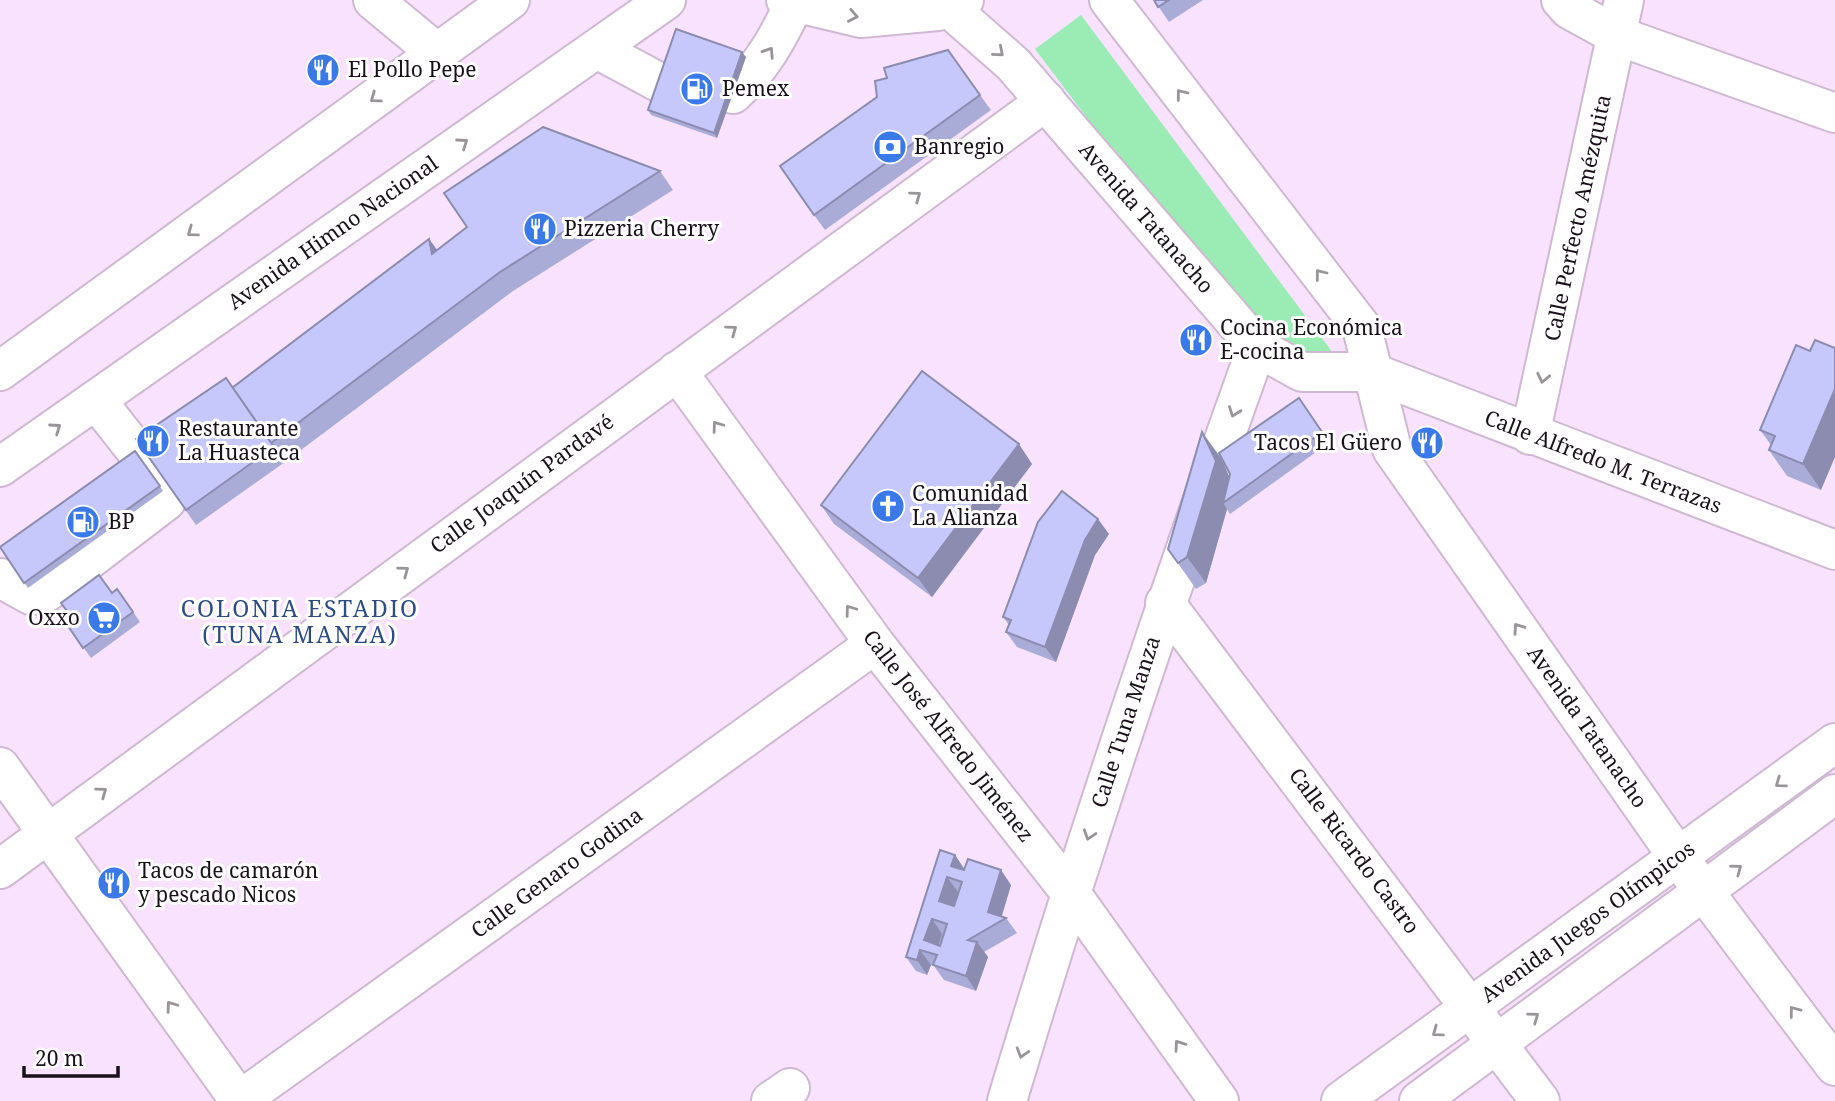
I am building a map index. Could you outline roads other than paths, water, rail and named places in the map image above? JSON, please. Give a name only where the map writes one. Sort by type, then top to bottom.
[{"type":"street","points":[[373,0],[437,53]]},
{"type":"street","points":[[0,371],[510,0]]},
{"type":"street","name":"Avenida Himno Nacional","points":[[0,467],[666,0]]},
{"type":"street","name":"Avenida Tatanacho","points":[[1109,0],[1362,328],[1392,449],[1678,856],[1835,1066]]},
{"type":"street","points":[[1562,0],[1569,9],[1621,18],[1835,113]]},
{"type":"street","points":[[733,94],[750,78],[772,49],[790,1],[861,18],[938,11],[956,3]]},
{"type":"street","name":"Avenida Tatanacho","points":[[956,3],[1046,101],[1257,347],[1302,372],[1371,372]]},
{"type":"street","name":"Calle Perfecto Amézquita","points":[[1530,435],[1621,18]]},
{"type":"street","points":[[597,49],[662,84]]},
{"type":"street","name":"Calle Joaquín Pardavé","points":[[0,869],[1046,101]]},
{"type":"street","name":"Calle Tuna Manza","points":[[1007,1101],[1070,892],[1165,603],[1257,347]]},
{"type":"street","name":"Calle José Alfredo Jiménez","points":[[677,371],[875,645],[1070,892],[1219,1101]]},
{"type":"street","name":"Calle Alfredo M. Terrazas","points":[[1371,372],[1835,550]]},
{"type":"street","points":[[0,578],[31,595],[44,594],[166,501],[167,490],[96,400]]},
{"type":"street","name":"Calle Ricardo Castro","points":[[1165,603],[1472,1006],[1540,1101]]},
{"type":"street","name":"Calle Genaro Godina","points":[[239,1101],[875,645]]},
{"type":"street","name":"Avenida Juegos Olímpicos","points":[[1341,1101],[1835,743]]},
{"type":"street","points":[[0,767],[239,1101]]},
{"type":"street","points":[[1419,1101],[1705,893],[1835,794]]},
{"type":"place","name":"El Pollo Pepe","points":[[323,70]]},
{"type":"place","name":"Pemex","points":[[697,89]]},
{"type":"place","name":"Banregio","points":[[890,147]]},
{"type":"place","name":"Pizzeria Cherry","points":[[540,229]]},
{"type":"place","name":"Cocina Económica E-cocina","points":[[1196,340]]},
{"type":"place","name":"Restaurante La Huasteca","points":[[153,441]]},
{"type":"place","name":"Tacos El Güero","points":[[1427,443]]},
{"type":"place","name":"Comunidad La Alianza","points":[[888,506]]},
{"type":"place","name":"BP","points":[[83,522]]},
{"type":"place","name":"Oxxo","points":[[104,618]]},
{"type":"place","name":"Tacos de camarón y pescado Nicos","points":[[114,883]]},
{"type":"district","name":"COLONIA ESTADIO (TUNA MANZA)","points":[[300,622]]}]
